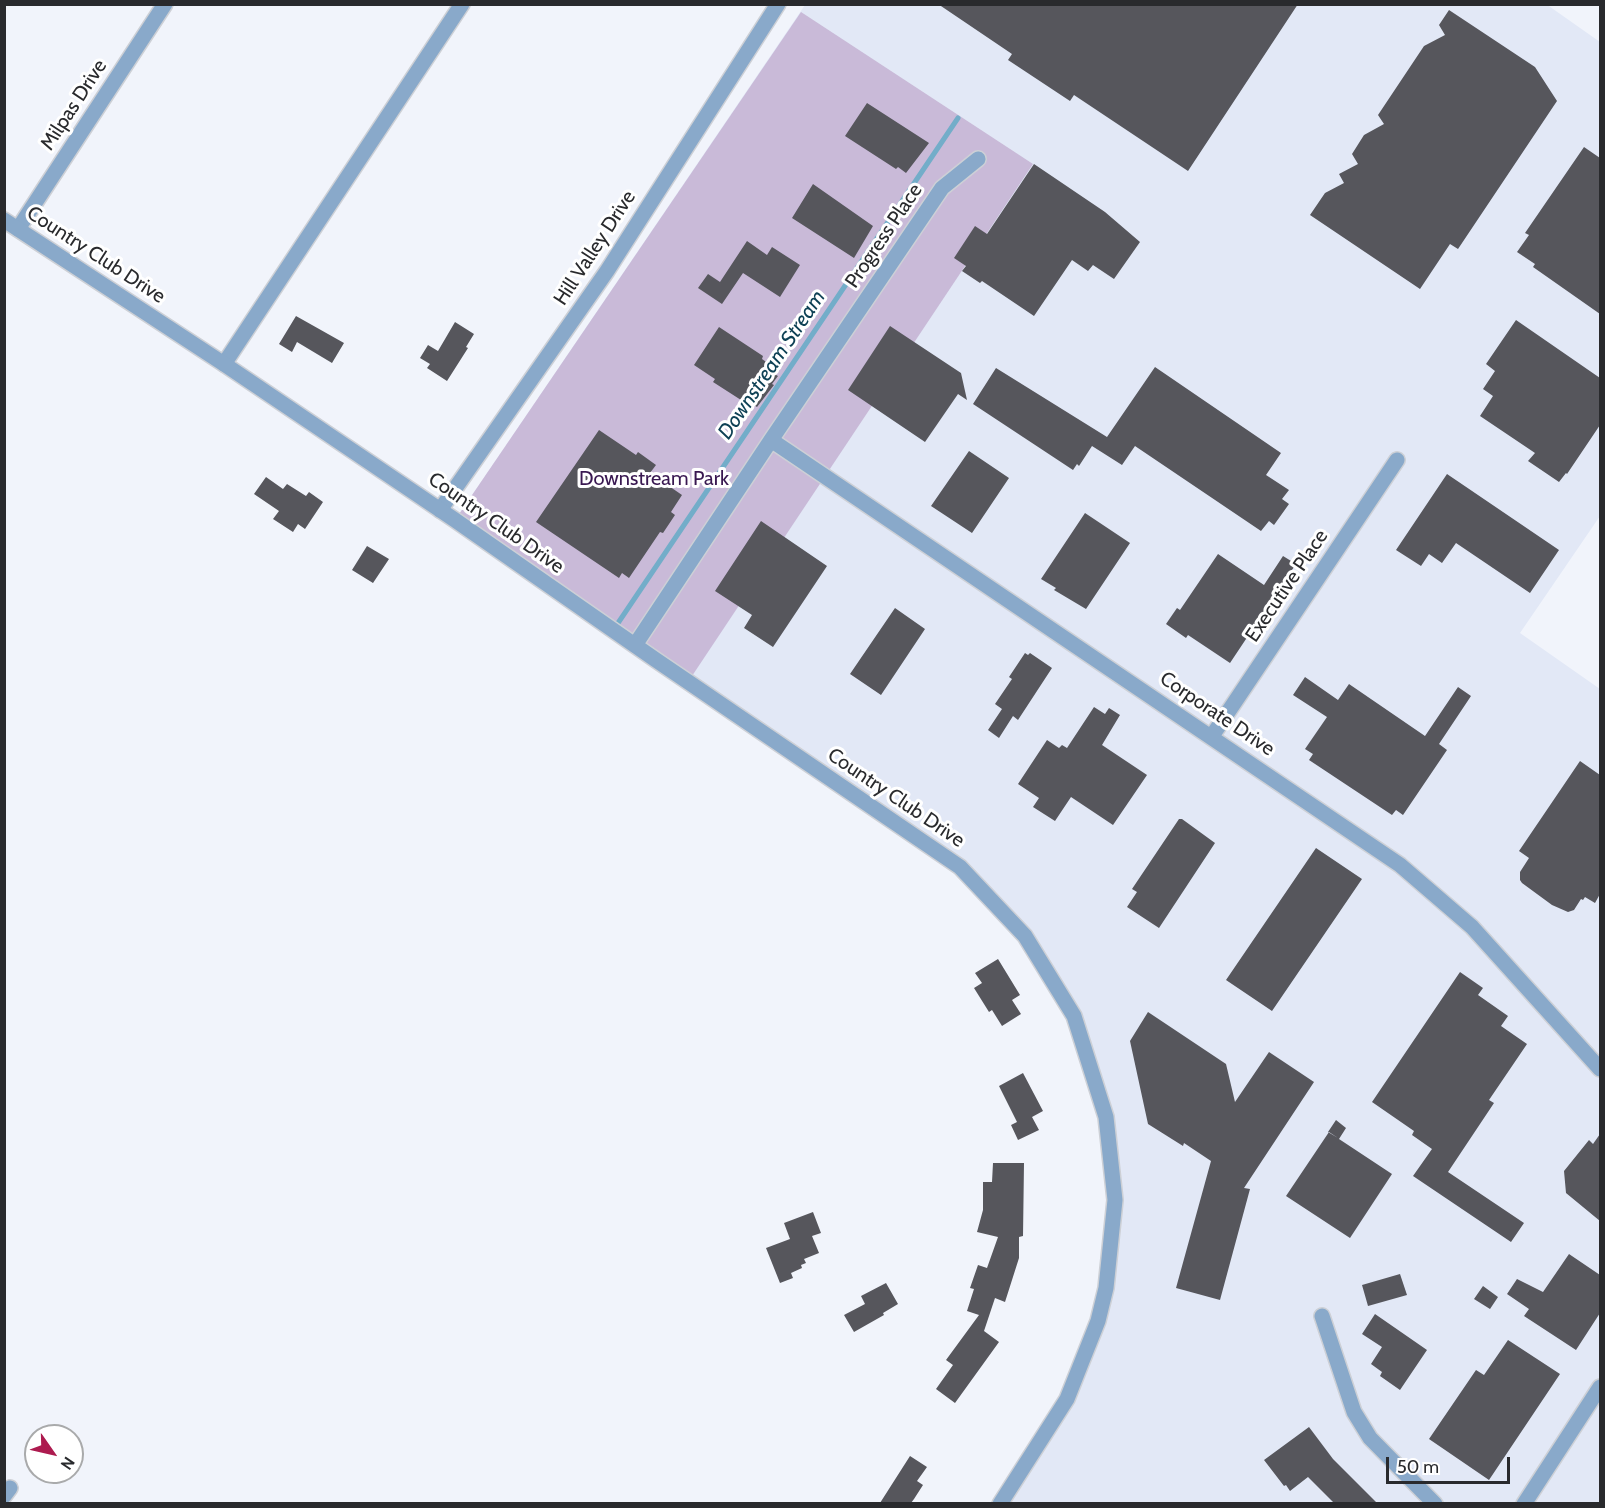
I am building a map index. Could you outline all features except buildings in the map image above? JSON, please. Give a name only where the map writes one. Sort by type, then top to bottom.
[{"type":"street","name":"Milpas Drive","points":[[18,229],[165,4]]},
{"type":"street","points":[[224,364],[462,4]]},
{"type":"street","name":"Hill Valley Drive","points":[[441,510],[607,271],[778,4]]},
{"type":"street","name":"Progress Place","points":[[635,645],[942,188],[978,159]]},
{"type":"street","name":"Country Club Drive","points":[[4,220],[441,510],[960,867],[1025,936],[1074,1016],[1106,1117],[1115,1200],[1106,1288],[1098,1321],[1067,1399],[1000,1503]]},
{"type":"street","name":"Corporate Drive","points":[[771,440],[1400,865],[1472,927],[1600,1069]]},
{"type":"street","name":"Executive Place","points":[[1212,736],[1397,460]]},
{"type":"street","points":[[1322,1316],[1353,1412],[1370,1438],[1435,1503]]},
{"type":"street","points":[[1524,1503],[1600,1387]]},
{"type":"shaded area","points":[[1546,4],[1600,42],[1600,516],[1520,633],[1600,689],[1600,1503],[1000,1503],[1069,1392],[1111,1259],[1109,1133],[1054,980],[974,880],[454,522],[805,5]]},
{"type":"green space","name":"Downstream Park","points":[[801,12],[1033,164],[688,682],[455,520]]},
{"type":"waterway","name":"Downstream Stream","points":[[614,629],[958,118]]}]
